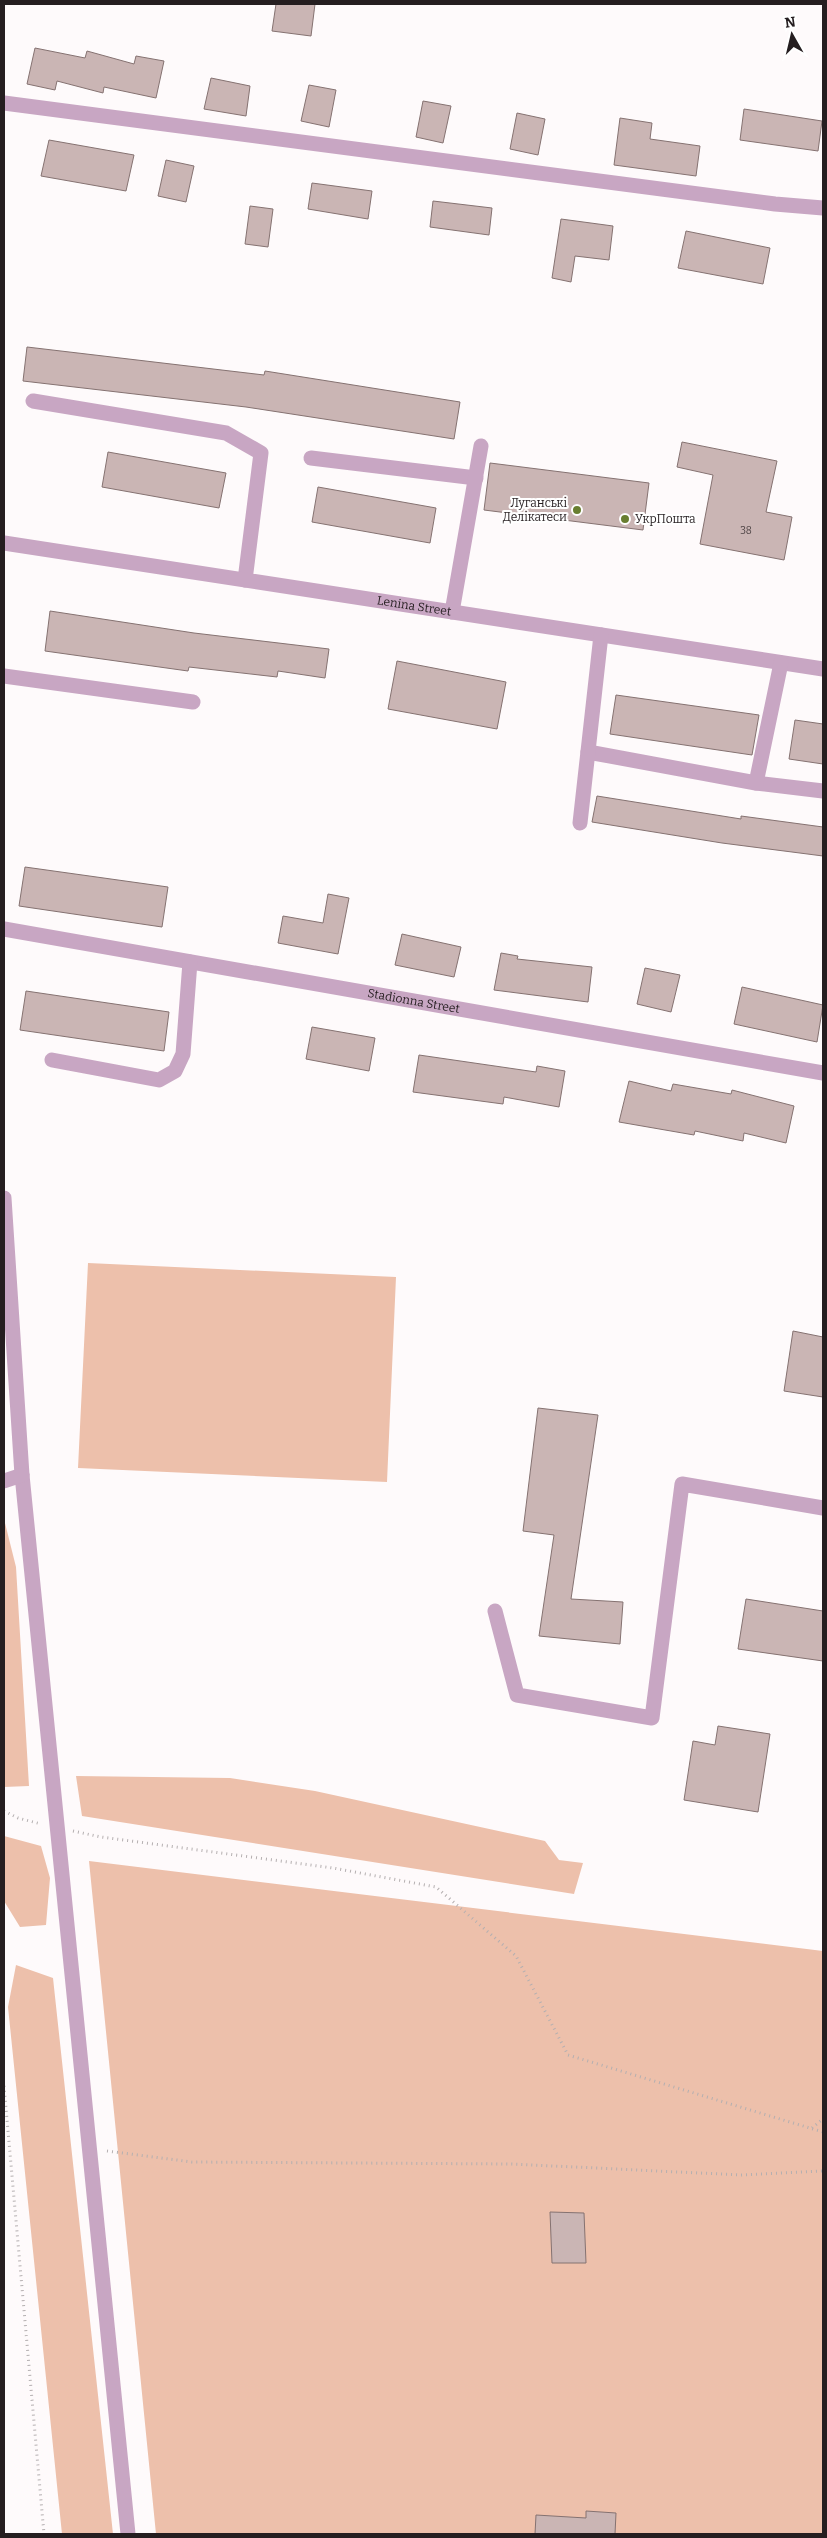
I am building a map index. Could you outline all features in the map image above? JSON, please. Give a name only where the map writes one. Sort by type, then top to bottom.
[{"type":"street","points":[[4,103],[765,203],[823,208]]},
{"type":"street","points":[[33,401],[226,433],[261,453],[245,580]]},
{"type":"street","points":[[452,612],[481,446]]},
{"type":"street","points":[[311,458],[476,478]]},
{"type":"street","name":"Lenina Street","points":[[4,543],[823,670]]},
{"type":"street","points":[[580,823],[601,635]]},
{"type":"street","points":[[756,783],[781,663]]},
{"type":"street","points":[[4,676],[193,702]]},
{"type":"street","points":[[588,752],[756,783],[823,791]]},
{"type":"street","name":"Stadionna Street","points":[[4,929],[823,1073]]},
{"type":"street","points":[[52,1060],[159,1080],[175,1071],[183,1054],[190,962]]},
{"type":"street","points":[[4,1198],[22,1475],[128,2534]]},
{"type":"street","points":[[4,1481],[22,1475]]},
{"type":"street","points":[[495,1611],[517,1695],[652,1718],[682,1484],[823,1508]]},
{"type":"path","points":[[4,1810],[18,1818],[101,1837],[333,1868],[436,1887],[516,1956],[568,2055],[823,2132]]},
{"type":"path","points":[[4,2086],[44,2534]]},
{"type":"path","points":[[811,2128],[823,2118]]},
{"type":"path","points":[[90,2149],[192,2162],[512,2164],[741,2175],[823,2171]]},
{"type":"shaded area","points":[[88,1263],[396,1277],[387,1482],[78,1468]]},
{"type":"shaded area","points":[[4,1519],[16,1567],[29,1786],[4,1787]]},
{"type":"shaded area","points":[[76,1776],[230,1778],[315,1791],[545,1841],[559,1860],[583,1863],[574,1894],[82,1816]]},
{"type":"shaded area","points":[[4,1836],[41,1846],[50,1878],[46,1925],[20,1927],[4,1901]]},
{"type":"shaded area","points":[[89,1861],[823,1951],[823,2534],[156,2534]]},
{"type":"shaded area","points":[[16,1965],[53,1978],[113,2534],[62,2534],[8,2007]]},
{"type":"building","points":[[276,4],[315,4],[311,36],[272,31]]},
{"type":"building","points":[[35,48],[85,58],[87,51],[134,64],[136,56],[164,61],[156,98],[104,87],[103,93],[57,81],[55,90],[27,84]]},
{"type":"building","points":[[211,78],[250,86],[246,116],[204,109]]},
{"type":"building","points":[[309,85],[336,90],[329,127],[301,121]]},
{"type":"building","points":[[423,101],[451,106],[443,143],[416,137]]},
{"type":"building","points":[[744,109],[822,121],[818,151],[740,140]]},
{"type":"building","points":[[517,113],[545,119],[538,155],[510,149]]},
{"type":"building","points":[[620,118],[652,123],[650,139],[700,146],[696,176],[614,165]]},
{"type":"building","points":[[49,140],[134,155],[126,191],[41,176]]},
{"type":"building","points":[[166,160],[194,166],[186,202],[158,196]]},
{"type":"building","points":[[312,183],[372,191],[368,219],[308,209]]},
{"type":"building","points":[[433,201],[492,208],[489,235],[430,227]]},
{"type":"building","points":[[250,206],[273,209],[268,247],[245,244]]},
{"type":"building","points":[[561,219],[613,226],[609,260],[575,256],[571,282],[552,278]]},
{"type":"building","points":[[686,231],[770,248],[763,284],[678,268]]},
{"type":"building","points":[[27,347],[264,375],[265,371],[460,402],[454,439],[246,407],[23,381]]},
{"type":"building","points":[[682,442],[777,461],[766,512],[792,517],[784,560],[700,544],[713,475],[677,467]]},
{"type":"building","points":[[108,452],[226,473],[219,508],[102,487]]},
{"type":"building","points":[[490,463],[649,483],[643,530],[484,510]]},
{"type":"building","points":[[318,487],[436,508],[430,543],[312,522]]},
{"type":"building","points":[[50,611],[194,633],[329,649],[325,678],[278,671],[277,677],[189,667],[188,671],[45,651]]},
{"type":"building","points":[[397,661],[506,682],[497,729],[388,709]]},
{"type":"building","points":[[616,695],[759,715],[752,755],[610,734]]},
{"type":"building","points":[[795,720],[823,724],[823,764],[789,759]]},
{"type":"building","points":[[597,796],[741,819],[741,816],[823,827],[823,856],[722,843],[592,822]]},
{"type":"building","points":[[25,867],[168,887],[162,927],[19,906]]},
{"type":"building","points":[[328,894],[349,898],[338,954],[278,943],[283,916],[323,923]]},
{"type":"building","points":[[402,934],[461,947],[454,977],[395,965]]},
{"type":"building","points":[[501,953],[518,956],[517,959],[592,967],[588,1002],[494,990]]},
{"type":"building","points":[[645,968],[680,975],[671,1012],[637,1004]]},
{"type":"building","points":[[742,987],[823,1005],[817,1042],[734,1024]]},
{"type":"building","points":[[26,991],[169,1012],[164,1051],[20,1030]]},
{"type":"building","points":[[312,1027],[375,1038],[369,1071],[306,1059]]},
{"type":"building","points":[[419,1055],[536,1072],[537,1066],[565,1071],[559,1107],[504,1097],[503,1104],[413,1092]]},
{"type":"building","points":[[629,1081],[671,1091],[673,1084],[731,1094],[732,1090],[794,1106],[786,1143],[744,1133],[743,1141],[695,1131],[694,1135],[619,1122]]},
{"type":"building","points":[[793,1331],[823,1337],[823,1397],[784,1391]]},
{"type":"building","points":[[538,1408],[598,1415],[571,1599],[623,1602],[620,1644],[539,1636],[554,1535],[523,1531]]},
{"type":"building","points":[[746,1599],[823,1611],[823,1661],[738,1649]]},
{"type":"building","points":[[718,1726],[770,1734],[758,1812],[684,1800],[693,1741],[715,1745]]},
{"type":"building","points":[[550,2212],[584,2213],[586,2263],[552,2263]]},
{"type":"building","points":[[586,2511],[616,2513],[615,2534],[535,2534],[536,2515],[586,2518]]},
{"type":"place","name":"Луганські Делікатеси","points":[[577,510]]},
{"type":"place","name":"УкрПошта","points":[[625,519]]}]
